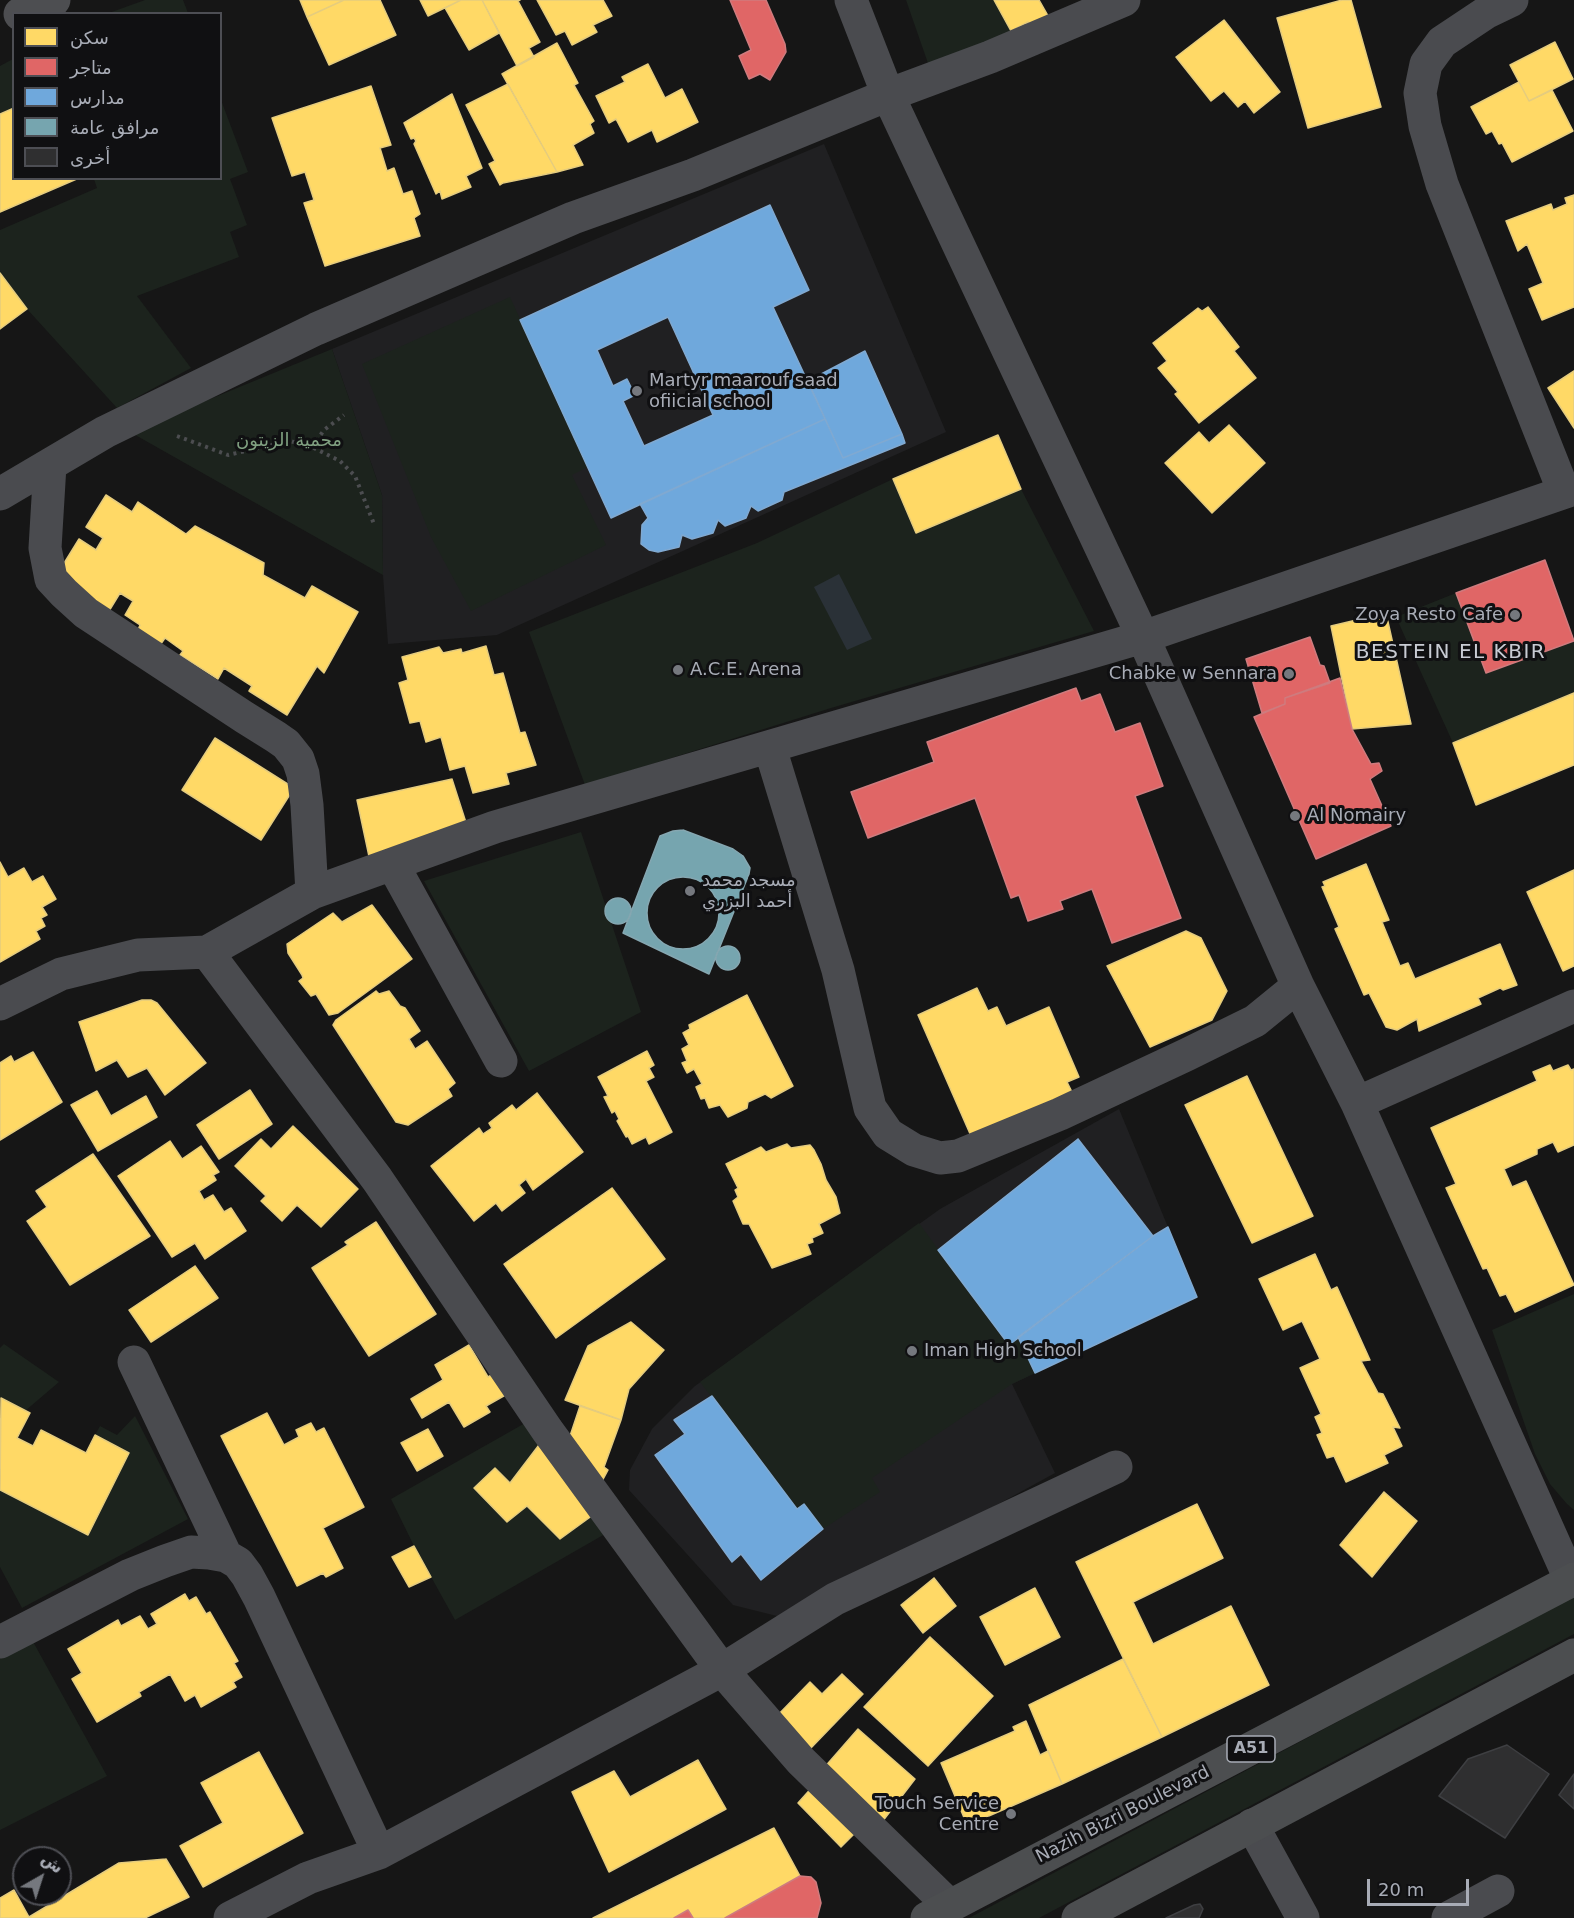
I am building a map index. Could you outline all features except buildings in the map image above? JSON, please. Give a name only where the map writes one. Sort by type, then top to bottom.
[{"type":"highway","name":"Nazih Bizri Boulevard","points":[[938,1912],[1572,1580]]},
{"type":"highway","points":[[1078,1918],[1574,1655]]},
{"type":"main road","points":[[25,12],[54,0]]},
{"type":"street","points":[[851,0],[888,95],[1143,637],[1298,986],[1357,1103],[1572,1580]]},
{"type":"street","points":[[0,494],[105,432],[316,329],[573,218],[693,175],[888,95],[990,57],[1124,0]]},
{"type":"street","points":[[0,1004],[61,974],[138,955],[207,952],[312,893],[495,827],[1143,637],[1569,491],[1442,184],[1425,126],[1420,93],[1426,64],[1442,42],[1487,12],[1512,0]]},
{"type":"street","points":[[50,465],[45,548],[51,579],[86,613],[286,744],[298,759],[303,774],[312,893]]},
{"type":"street","points":[[770,748],[838,970],[870,1108],[888,1134],[914,1150],[940,1158],[958,1156],[1039,1122],[1255,1021],[1298,986]]},
{"type":"street","points":[[393,865],[501,1062]]},
{"type":"street","points":[[207,952],[377,1179],[547,1430],[722,1670],[938,1912]]},
{"type":"street","points":[[1357,1103],[1574,1005]]},
{"type":"street","points":[[134,1362],[226,1556]]},
{"type":"street","points":[[230,1918],[308,1878],[379,1853],[722,1670],[835,1599],[1116,1467]]},
{"type":"street","points":[[0,1642],[130,1575],[165,1561],[190,1552],[209,1552],[226,1556],[238,1563],[259,1597],[379,1853]]},
{"type":"street","points":[[1252,1825],[1303,1918]]},
{"type":"street","points":[[1448,1918],[1498,1891]]},
{"type":"path","points":[[312,447],[324,430],[344,415]]},
{"type":"path","points":[[168,432],[228,455],[290,441],[312,447],[340,461],[355,476],[374,524]]},
{"type":"shaded area","name":"Martyr maarouf saad ofiicial school","points":[[824,144],[946,432],[497,635],[388,644],[383,575],[382,495],[332,349]]},
{"type":"shaded area","points":[[839,574],[872,639],[847,650],[814,587]]},
{"type":"shaded area","name":"Iman High School","points":[[1119,1109],[1197,1297],[1012,1384],[1055,1473],[789,1619],[733,1605],[629,1490],[630,1470],[652,1429],[695,1386],[940,1209]]},
{"type":"green space","points":[[145,0],[183,0],[188,12],[112,12]]},
{"type":"green space","points":[[906,0],[994,0],[1011,31],[1028,22],[1034,31],[930,69]]},
{"type":"green space","points":[[12,60],[12,108],[0,114],[0,66]]},
{"type":"green space","points":[[222,103],[248,172],[230,179],[247,225],[230,232],[239,257],[137,296],[191,368],[117,408],[27,309],[0,273],[0,230],[97,188],[94,180],[222,180]]},
{"type":"green space","points":[[510,297],[588,467],[572,475],[606,545],[471,611],[431,537],[362,364]]},
{"type":"green space","name":"محمية الزيتون","points":[[332,349],[382,495],[383,575],[130,432]]},
{"type":"green space","points":[[998,435],[1021,489],[1094,631],[831,708],[585,785],[529,632],[757,543],[893,479]]},
{"type":"green space","points":[[1456,593],[1487,673],[1574,641],[1574,693],[1453,743],[1396,617]]},
{"type":"green space","points":[[581,832],[641,1012],[529,1071],[424,881]]},
{"type":"green space","points":[[919,1223],[1008,1345],[1018,1337],[1035,1373],[1012,1384],[872,1478],[880,1492],[823,1529],[804,1504],[797,1509],[700,1382]]},
{"type":"green space","points":[[1574,1294],[1574,1510],[1550,1484],[1535,1454],[1492,1330]]},
{"type":"green space","points":[[4,1344],[59,1382],[25,1411],[0,1399],[0,1348]]},
{"type":"green space","points":[[135,1416],[188,1519],[22,1608],[0,1567],[0,1490],[88,1534],[95,1435],[100,1426],[117,1435]]},
{"type":"green space","points":[[527,1422],[542,1441],[510,1483],[495,1468],[475,1488],[507,1522],[527,1506],[593,1515],[605,1534],[455,1620],[391,1499]]},
{"type":"green space","points":[[1574,1596],[1574,1634],[1039,1918],[969,1918]]},
{"type":"green space","points":[[31,1638],[107,1776],[0,1830],[0,1657]]},
{"type":"place","name":"Martyr maarouf saad ofiicial school","points":[[637,391]]},
{"type":"place","name":"Zoya Resto Cafe","points":[[1515,615]]},
{"type":"place","name":"A.C.E. Arena","points":[[678,670]]},
{"type":"place","name":"Chabke w Sennara","points":[[1289,674]]},
{"type":"place","name":"Al Nomairy","points":[[1295,816]]},
{"type":"place","name":"مسجد محمد أحمد البزري","points":[[690,891]]},
{"type":"place","name":"Iman High School","points":[[912,1351]]},
{"type":"place","name":"Touch Service Centre","points":[[1011,1814]]},
{"type":"district","name":"BESTEIN EL KBIR","points":[[1451,653]]}]
